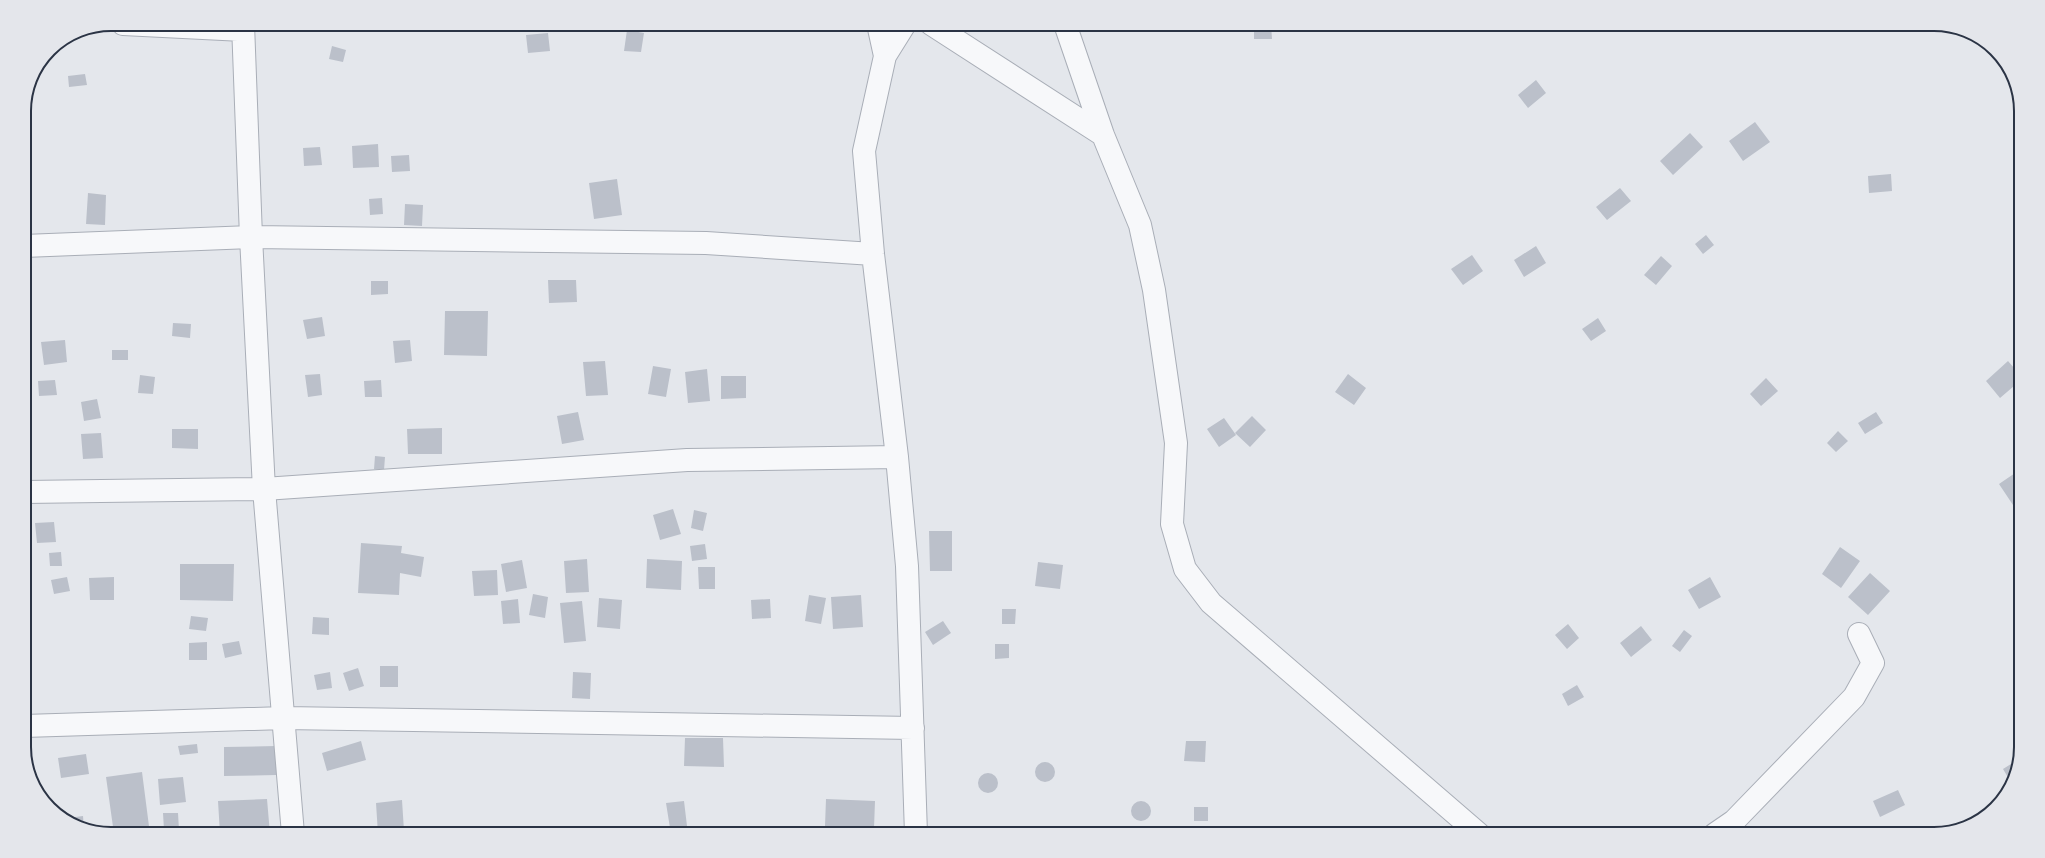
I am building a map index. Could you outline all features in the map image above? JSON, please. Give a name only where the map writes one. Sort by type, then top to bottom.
[{"type":"street","points":[[243,31],[251,237],[264,489],[292,827]]},
{"type":"street","points":[[880,31],[885,56]]},
{"type":"street","points":[[901,31],[885,56],[864,151],[873,254],[897,457],[907,566],[916,827]]},
{"type":"street","points":[[941,31],[1103,135]]},
{"type":"street","points":[[1067,31],[1103,135],[1140,225],[1154,290],[1176,443],[1172,524],[1185,569],[1211,603],[1471,827]]},
{"type":"street","points":[[31,246],[251,237],[706,243],[873,254]]},
{"type":"street","points":[[31,492],[264,489],[687,460],[897,457]]},
{"type":"street","points":[[1724,827],[1734,820],[1854,697],[1873,663],[1859,634]]},
{"type":"street","points":[[31,726],[284,718],[913,728]]},
{"type":"building","points":[[627,31],[644,33],[641,52],[624,51]]},
{"type":"building","points":[[1254,31],[1271,31],[1272,39],[1254,39]]},
{"type":"building","points":[[548,33],[550,51],[528,53],[526,35]]},
{"type":"building","points":[[332,46],[346,50],[343,62],[329,59]]},
{"type":"building","points":[[85,74],[87,85],[69,87],[68,76]]},
{"type":"building","points":[[1536,80],[1546,93],[1528,108],[1518,95]]},
{"type":"building","points":[[1755,122],[1770,142],[1743,161],[1729,141]]},
{"type":"building","points":[[1690,133],[1703,147],[1673,175],[1660,161]]},
{"type":"building","points":[[378,144],[379,167],[353,168],[352,146]]},
{"type":"building","points":[[320,147],[322,165],[304,166],[303,148]]},
{"type":"building","points":[[409,155],[410,171],[392,172],[391,156]]},
{"type":"building","points":[[1891,174],[1892,191],[1869,193],[1868,176]]},
{"type":"building","points":[[617,179],[622,215],[594,219],[589,183]]},
{"type":"building","points":[[1620,188],[1631,201],[1607,220],[1596,207]]},
{"type":"building","points":[[88,193],[106,195],[105,225],[86,224]]},
{"type":"building","points":[[382,198],[383,214],[370,215],[369,199]]},
{"type":"building","points":[[405,204],[423,205],[422,226],[404,225]]},
{"type":"building","points":[[1706,235],[1714,245],[1703,254],[1695,244]]},
{"type":"building","points":[[1536,246],[1546,263],[1524,277],[1514,260]]},
{"type":"building","points":[[1472,255],[1483,271],[1463,285],[1451,269]]},
{"type":"building","points":[[1661,256],[1672,266],[1656,285],[1644,275]]},
{"type":"building","points":[[548,280],[576,280],[577,302],[549,303]]},
{"type":"building","points":[[371,281],[388,281],[388,294],[371,295]]},
{"type":"building","points":[[445,311],[488,311],[487,356],[444,355]]},
{"type":"building","points":[[322,317],[325,336],[307,339],[303,320]]},
{"type":"building","points":[[1598,318],[1606,331],[1591,341],[1582,329]]},
{"type":"building","points":[[173,323],[191,324],[190,338],[172,336]]},
{"type":"building","points":[[65,340],[67,362],[44,365],[41,342]]},
{"type":"building","points":[[410,340],[412,361],[395,363],[393,341]]},
{"type":"building","points":[[112,350],[128,350],[128,360],[112,360]]},
{"type":"building","points":[[605,361],[608,395],[586,396],[583,362]]},
{"type":"building","points":[[2008,361],[2014,368],[2014,386],[2000,398],[1986,381]]},
{"type":"building","points":[[653,366],[671,369],[666,397],[648,394]]},
{"type":"building","points":[[707,369],[710,401],[688,403],[685,372]]},
{"type":"building","points":[[320,374],[322,395],[308,397],[305,375]]},
{"type":"building","points":[[1348,374],[1366,388],[1354,405],[1335,392]]},
{"type":"building","points":[[140,375],[155,377],[153,394],[138,393]]},
{"type":"building","points":[[721,376],[746,376],[746,398],[721,399]]},
{"type":"building","points":[[1766,378],[1778,391],[1761,406],[1750,394]]},
{"type":"building","points":[[55,380],[57,395],[39,396],[38,381]]},
{"type":"building","points":[[381,380],[382,397],[365,397],[364,381]]},
{"type":"building","points":[[97,399],[101,418],[84,421],[81,402]]},
{"type":"building","points":[[578,412],[584,440],[562,444],[557,416]]},
{"type":"building","points":[[1876,412],[1883,423],[1865,434],[1858,423]]},
{"type":"building","points":[[1252,416],[1266,430],[1250,447],[1235,433]]},
{"type":"building","points":[[1224,418],[1236,435],[1219,447],[1207,429]]},
{"type":"building","points":[[442,428],[442,454],[408,454],[407,429]]},
{"type":"building","points":[[172,429],[198,429],[198,449],[172,448]]},
{"type":"building","points":[[1838,431],[1848,441],[1836,452],[1827,443]]},
{"type":"building","points":[[101,433],[103,458],[83,459],[81,434]]},
{"type":"building","points":[[375,456],[385,457],[384,470],[374,469]]},
{"type":"building","points":[[2014,474],[2014,506],[1999,484]]},
{"type":"building","points":[[673,509],[681,534],[660,540],[653,515]]},
{"type":"building","points":[[694,510],[707,513],[703,531],[691,528]]},
{"type":"building","points":[[54,522],[56,542],[37,543],[35,523]]},
{"type":"building","points":[[929,531],[952,531],[952,571],[930,571]]},
{"type":"building","points":[[361,543],[402,546],[401,553],[424,557],[421,577],[400,573],[399,595],[358,593]]},
{"type":"building","points":[[705,544],[707,559],[692,561],[690,546]]},
{"type":"building","points":[[1840,547],[1860,561],[1841,588],[1822,574]]},
{"type":"building","points":[[61,552],[62,566],[50,566],[49,553]]},
{"type":"building","points":[[587,559],[589,592],[566,593],[564,561]]},
{"type":"building","points":[[647,559],[682,561],[681,590],[646,588]]},
{"type":"building","points":[[522,560],[527,588],[506,592],[501,564]]},
{"type":"building","points":[[1038,562],[1063,565],[1060,589],[1035,586]]},
{"type":"building","points":[[180,564],[234,564],[233,601],[180,600]]},
{"type":"building","points":[[698,567],[715,567],[715,589],[699,589]]},
{"type":"building","points":[[497,570],[498,595],[474,596],[472,571]]},
{"type":"building","points":[[1870,573],[1890,591],[1868,615],[1848,597]]},
{"type":"building","points":[[67,577],[70,591],[54,594],[51,580]]},
{"type":"building","points":[[114,577],[114,600],[90,600],[89,578]]},
{"type":"building","points":[[1710,577],[1721,597],[1699,609],[1688,590]]},
{"type":"building","points":[[533,594],[548,597],[545,618],[529,615]]},
{"type":"building","points":[[809,595],[826,598],[821,624],[805,621]]},
{"type":"building","points":[[861,595],[863,627],[833,629],[831,597]]},
{"type":"building","points":[[599,598],[622,600],[620,629],[597,627]]},
{"type":"building","points":[[518,599],[520,623],[503,624],[501,601]]},
{"type":"building","points":[[770,599],[771,618],[752,619],[751,600]]},
{"type":"building","points":[[582,601],[586,641],[564,643],[560,603]]},
{"type":"building","points":[[1002,609],[1016,609],[1015,624],[1002,624]]},
{"type":"building","points":[[191,616],[208,618],[206,631],[189,629]]},
{"type":"building","points":[[313,617],[329,618],[329,635],[312,634]]},
{"type":"building","points":[[943,621],[951,633],[933,645],[925,632]]},
{"type":"building","points":[[1568,624],[1579,638],[1567,649],[1555,635]]},
{"type":"building","points":[[1641,626],[1652,640],[1631,657],[1620,643]]},
{"type":"building","points":[[1684,630],[1692,636],[1680,652],[1672,646]]},
{"type":"building","points":[[239,641],[242,654],[225,658],[222,644]]},
{"type":"building","points":[[207,642],[207,660],[189,660],[189,643]]},
{"type":"building","points":[[995,644],[1009,644],[1009,658],[995,659]]},
{"type":"building","points":[[380,666],[398,666],[398,687],[380,687]]},
{"type":"building","points":[[358,668],[364,686],[349,691],[343,673]]},
{"type":"building","points":[[330,672],[332,688],[317,690],[314,675]]},
{"type":"building","points":[[573,672],[591,673],[590,699],[572,698]]},
{"type":"building","points":[[1577,685],[1584,697],[1568,706],[1562,694]]},
{"type":"building","points":[[685,738],[723,738],[724,767],[684,766]]},
{"type":"building","points":[[361,741],[366,760],[327,771],[322,753]]},
{"type":"building","points":[[1186,741],[1206,741],[1205,762],[1184,761]]},
{"type":"building","points":[[197,744],[198,753],[180,755],[178,746]]},
{"type":"building","points":[[276,746],[276,775],[224,776],[224,747]]},
{"type":"building","points":[[86,754],[89,774],[61,778],[58,758]]},
{"type":"building","points":[[1045,762],[1052,765],[1055,772],[1052,779],[1045,782],[1038,779],[1035,772],[1038,765]]},
{"type":"building","points":[[2012,763],[2008,778],[2003,769]]},
{"type":"building","points":[[142,772],[149,827],[113,827],[106,777]]},
{"type":"building","points":[[988,773],[995,776],[998,783],[995,790],[988,793],[981,790],[978,783],[981,776]]},
{"type":"building","points":[[183,777],[186,802],[160,805],[158,779]]},
{"type":"building","points":[[1898,790],[1905,805],[1880,817],[1873,801]]},
{"type":"building","points":[[267,799],[269,827],[220,827],[218,801]]},
{"type":"building","points":[[826,799],[875,801],[874,827],[825,826]]},
{"type":"building","points":[[402,800],[404,827],[378,827],[376,803]]},
{"type":"building","points":[[684,801],[687,826],[670,827],[666,803]]},
{"type":"building","points":[[1141,801],[1148,804],[1151,811],[1148,818],[1141,821],[1134,818],[1131,811],[1134,804]]},
{"type":"building","points":[[1194,807],[1208,807],[1208,821],[1194,821]]},
{"type":"building","points":[[163,813],[178,813],[179,827],[164,827]]},
{"type":"building","points":[[83,816],[83,822],[80,821],[73,817]]}]
